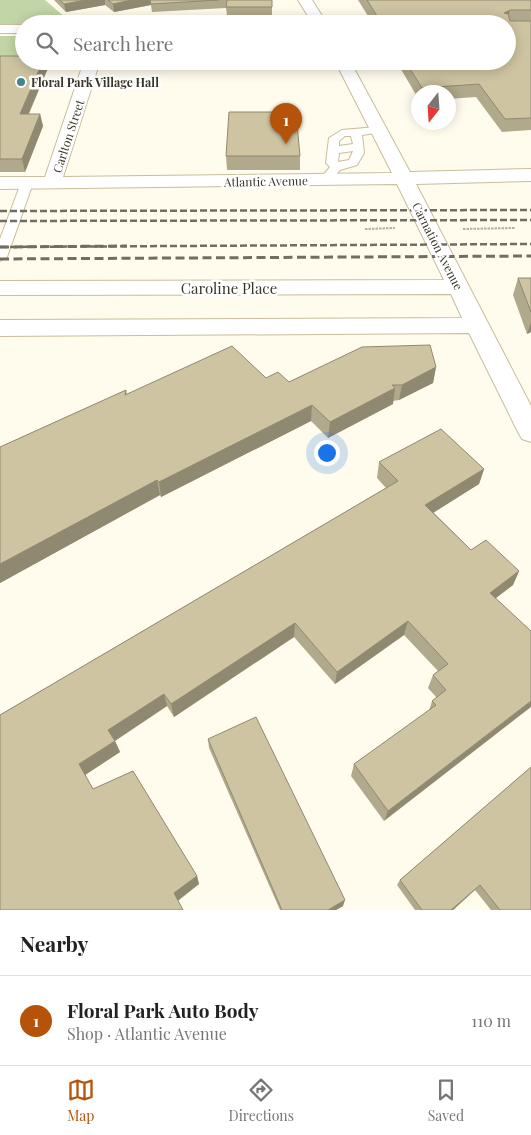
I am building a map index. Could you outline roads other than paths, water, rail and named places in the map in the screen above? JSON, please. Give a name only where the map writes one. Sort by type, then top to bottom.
[{"type":"street","points":[[305,0],[314,15]]},
{"type":"street","points":[[0,29],[15,29]]},
{"type":"street","name":"Carlton Street","points":[[52,183],[89,70]]},
{"type":"street","name":"Carnation Avenue","points":[[347,70],[404,178],[531,432]]},
{"type":"street","name":"Atlantic Avenue","points":[[0,183],[331,174],[404,178],[531,175]]},
{"type":"street","name":"Caroline Place","points":[[0,288],[459,287]]},
{"type":"street","points":[[0,328],[478,325]]},
{"type":"lane","points":[[356,132],[359,147],[357,161],[353,165],[331,174],[333,140],[342,133],[377,130]]},
{"type":"lane","points":[[333,150],[359,147]]},
{"type":"lane","points":[[0,257],[27,183]]},
{"type":"railway","points":[[0,211],[531,210]]},
{"type":"railway","points":[[0,221],[531,220]]},
{"type":"railway","points":[[127,246],[0,247],[531,244]]},
{"type":"railway","points":[[0,259],[531,256]]},
{"type":"place","name":"Floral Park Village Hall","points":[[21,82]]},
{"type":"place","name":"Floral Park Auto Body","points":[[286,144]]}]
